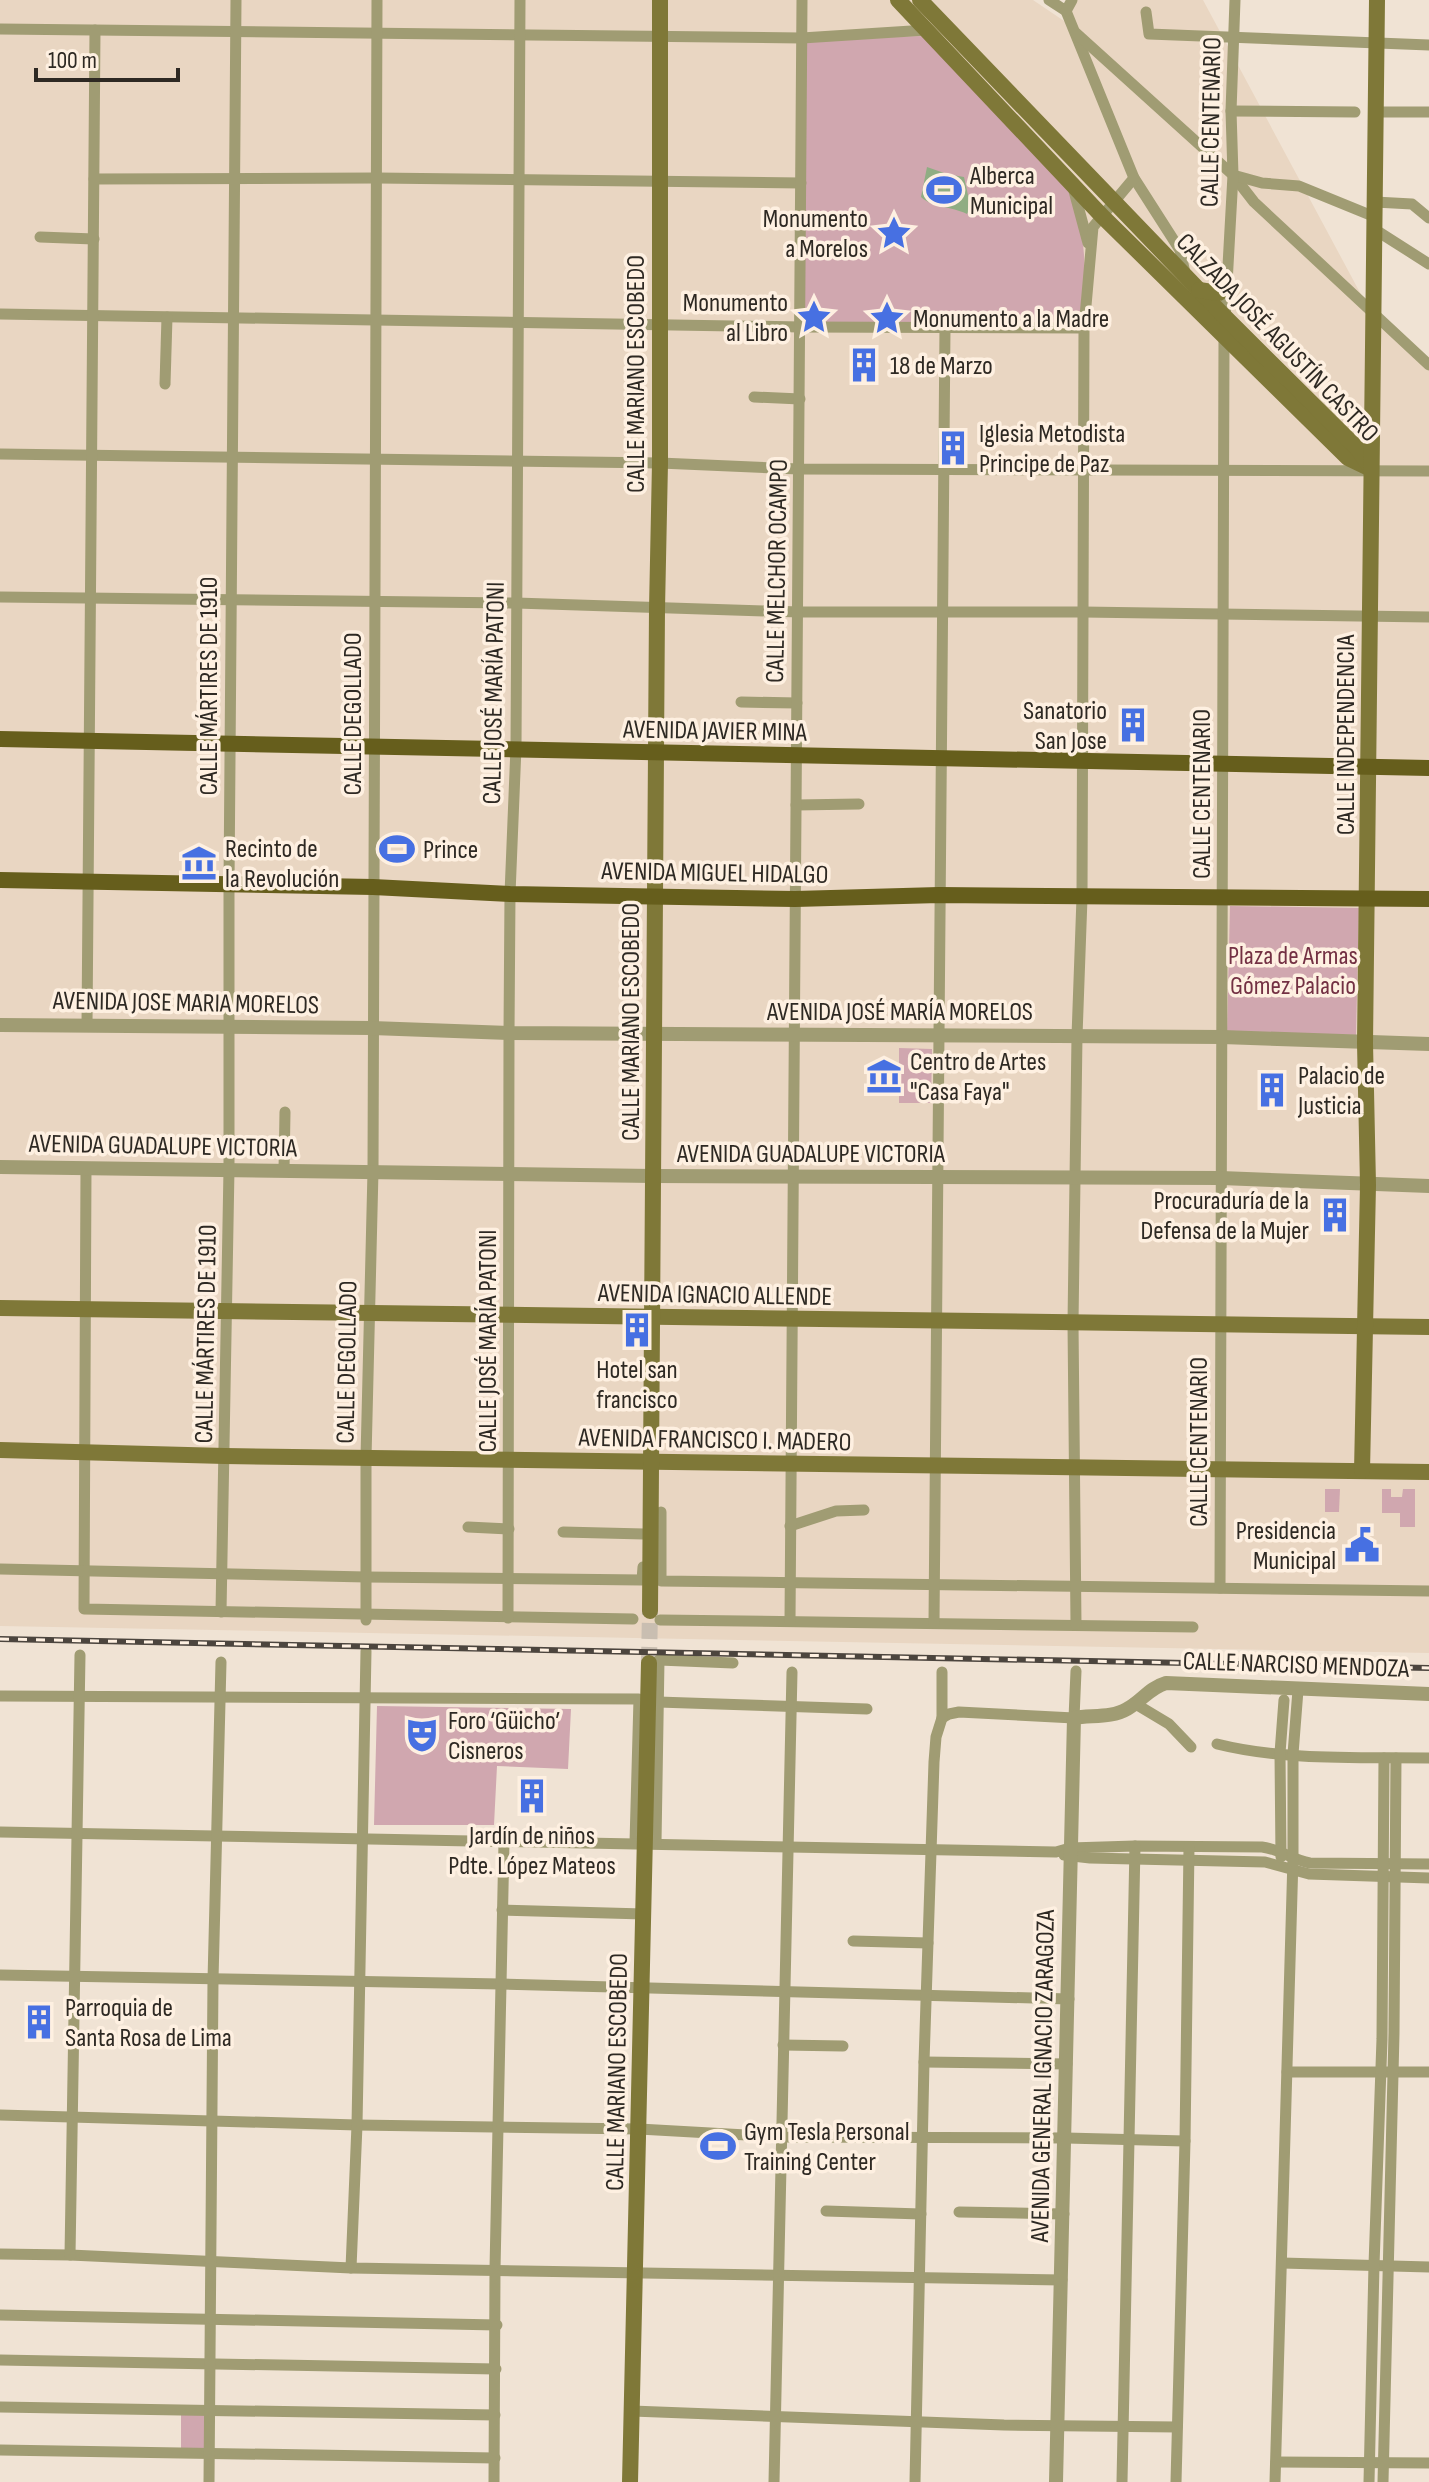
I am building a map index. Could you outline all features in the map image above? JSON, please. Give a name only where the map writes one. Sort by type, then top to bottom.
[{"type":"main road","name":"CALLE MARIANO ESCOBEDO","points":[[655,1616],[648,1462],[653,1318],[660,463],[660,0]]},
{"type":"main road","name":"CALZADA JOSÉ AGUSTÍN CASTRO","points":[[898,0],[1102,216],[1224,338],[1348,458],[1371,469]]},
{"type":"main road","name":"CALZADA JOSÉ AGUSTÍN CASTRO","points":[[920,0],[1225,317],[1358,449],[1371,469]]},
{"type":"main road","name":"CALLE INDEPENDENCIA","points":[[1362,1471],[1368,1185],[1365,1043],[1377,0]]},
{"type":"main road","points":[[1192,283],[1216,294],[1226,287]]},
{"type":"main road","points":[[1244,357],[1247,339]]},
{"type":"main road","name":"AVENIDA JAVIER MINA","points":[[0,739],[516,747],[657,754],[1429,768]]},
{"type":"main road","name":"AVENIDA MIGUEL HIDALGO","points":[[0,880],[795,899],[939,895],[1429,899]]},
{"type":"main road","name":"AVENIDA IGNACIO ALLENDE","points":[[0,1308],[1429,1327]]},
{"type":"main road","name":"AVENIDA FRANCISCO I. MADERO","points":[[0,1450],[225,1456],[1429,1472]]},
{"type":"main road","name":"CALLE MARIANO ESCOBEDO","points":[[630,2482],[645,1843],[654,1661]]},
{"type":"street","name":"CALLE MÁRTIRES DE 1910","points":[[221,1612],[229,1169],[236,0]]},
{"type":"street","name":"CALLE DEGOLLADO","points":[[366,1618],[366,1458],[373,1171],[377,0]]},
{"type":"street","name":"CALLE JOSÉ MARÍA PATONI","points":[[508,1618],[510,894],[516,747],[520,0]]},
{"type":"street","name":"CALLE MELCHOR OCAMPO","points":[[790,1621],[802,0]]},
{"type":"street","points":[[1049,0],[1069,6],[1076,33],[1134,178],[1180,250],[1192,283]]},
{"type":"street","name":"CALLE CENTENARIO","points":[[1220,1588],[1224,338],[1233,175],[1231,111],[1235,0]]},
{"type":"street","points":[[1146,12],[1149,34],[1429,45]]},
{"type":"street","points":[[0,29],[802,38],[927,30]]},
{"type":"street","points":[[87,1025],[95,30]]},
{"type":"street","points":[[1076,33],[1233,175],[1254,202],[1429,365]]},
{"type":"street","points":[[1231,111],[1355,112]]},
{"type":"street","points":[[1376,112],[1429,112]]},
{"type":"street","points":[[1233,175],[1262,183],[1299,186],[1375,216],[1429,264]]},
{"type":"street","points":[[94,179],[377,178],[801,183]]},
{"type":"street","points":[[1076,1624],[1073,1323],[1082,898],[1084,328],[1093,227],[1134,178]]},
{"type":"street","points":[[1071,182],[1089,250]]},
{"type":"street","points":[[1375,216],[1412,204],[1429,218]]},
{"type":"street","points":[[40,237],[94,239]]},
{"type":"street","points":[[0,314],[801,327],[1084,328]]},
{"type":"street","points":[[165,384],[167,317]]},
{"type":"street","points":[[934,1623],[945,327]]},
{"type":"street","points":[[754,397],[800,399]]},
{"type":"street","points":[[0,454],[660,463],[799,469],[1429,471]]},
{"type":"street","points":[[0,597],[516,603],[799,612],[1429,617]]},
{"type":"street","points":[[741,702],[797,703]]},
{"type":"street","points":[[796,805],[859,804]]},
{"type":"street","name":"AVENIDA JOSE MARIA MORELOS","points":[[0,1025],[372,1028]]},
{"type":"street","name":"AVENIDA JOSÉ MARÍA MORELOS","points":[[372,1028],[509,1033],[1222,1037],[1429,1044]]},
{"type":"street","points":[[284,1170],[285,1112]]},
{"type":"street","name":"AVENIDA GUADALUPE VICTORIA","points":[[0,1167],[653,1176],[1221,1178],[1429,1186]]},
{"type":"street","points":[[86,1168],[84,1609],[366,1618],[633,1619]]},
{"type":"street","points":[[0,1569],[642,1580],[648,1462]]},
{"type":"street","points":[[790,1526],[836,1511],[864,1510]]},
{"type":"street","points":[[661,1512],[661,1581],[1429,1591]]},
{"type":"street","points":[[468,1527],[509,1529]]},
{"type":"street","points":[[563,1532],[644,1534]]},
{"type":"street","points":[[655,1616],[1193,1627]]},
{"type":"street","points":[[351,2268],[357,2125],[366,1651]]},
{"type":"street","points":[[70,2255],[80,1655]]},
{"type":"street","points":[[645,1843],[658,1702],[654,1661],[733,1663]]},
{"type":"street","points":[[209,2482],[213,1980],[221,1662]]},
{"type":"street","name":"AVENIDA GENERAL IGNACIO ZARAGOZA","points":[[1056,2482],[1069,1999],[1065,1852],[1076,1671]]},
{"type":"street","points":[[774,2482],[792,1672]]},
{"type":"street","points":[[915,2482],[926,1997],[934,1762],[936,1737],[942,1718],[942,1672]]},
{"type":"street","name":"CALLE NARCISO MENDOZA","points":[[1074,1718],[1108,1715],[1127,1709],[1149,1690],[1166,1683],[1429,1694]]},
{"type":"street","points":[[1275,2482],[1287,2072],[1289,1864],[1298,1690]]},
{"type":"street","points":[[0,1696],[639,1699],[645,1843]]},
{"type":"street","points":[[1284,1700],[1280,1753],[1281,1850],[1289,1864],[1309,1874],[1429,1878]]},
{"type":"street","points":[[658,1702],[867,1709]]},
{"type":"street","points":[[1134,1703],[1169,1724],[1191,1747]]},
{"type":"street","points":[[942,1718],[959,1712],[1074,1718]]},
{"type":"street","points":[[1217,1744],[1242,1750],[1293,1754],[1429,1758]]},
{"type":"street","points":[[1369,2482],[1387,2072],[1390,1758]]},
{"type":"street","points":[[0,1832],[1065,1852],[1188,1861],[1429,1864]]},
{"type":"street","points":[[494,2482],[497,2127],[504,1842]]},
{"type":"street","points":[[1065,1852],[1135,1846],[1262,1847],[1281,1850]]},
{"type":"street","points":[[1122,2482],[1135,1846]]},
{"type":"street","points":[[1176,2482],[1189,1847]]},
{"type":"street","points":[[502,1910],[644,1914]]},
{"type":"street","points":[[853,1941],[928,1943]]},
{"type":"street","points":[[0,1975],[1069,1999]]},
{"type":"street","points":[[783,2045],[843,2046]]},
{"type":"street","points":[[924,2062],[1067,2064]]},
{"type":"street","points":[[1287,2072],[1429,2072]]},
{"type":"street","points":[[0,2115],[71,2119],[639,2129],[783,2137],[1185,2141]]},
{"type":"street","points":[[826,2211],[921,2214]]},
{"type":"street","points":[[959,2212],[1064,2214]]},
{"type":"street","points":[[0,2254],[351,2268],[1062,2280]]},
{"type":"street","points":[[1282,2263],[1429,2267]]},
{"type":"street","points":[[1380,2265],[1383,2482]]},
{"type":"street","points":[[0,2315],[497,2325]]},
{"type":"street","points":[[0,2360],[496,2369]]},
{"type":"street","points":[[0,2407],[495,2415]]},
{"type":"street","points":[[632,2411],[1059,2426],[1177,2427]]},
{"type":"street","points":[[0,2450],[495,2458]]},
{"type":"street","points":[[1276,2462],[1429,2463]]},
{"type":"shaded area","points":[[0,0],[1033,0],[1073,27],[1066,0],[1203,0],[1372,315],[1429,368],[1429,1653],[0,1626]]},
{"type":"shaded area","name":"Alberca Municipal","points":[[927,167],[964,177],[968,195],[974,201],[967,214],[921,197]]},
{"type":"green space","points":[[926,36],[1065,181],[1082,235],[1084,328],[801,327],[801,38]]},
{"type":"green space","name":"Plaza de Armas Gómez Palacio","points":[[1230,906],[1359,908],[1356,1035],[1227,1032]]},
{"type":"green space","points":[[899,1048],[932,1049],[931,1103],[899,1103]]},
{"type":"green space","points":[[1325,1489],[1340,1489],[1339,1512],[1325,1512]]},
{"type":"green space","points":[[1382,1489],[1391,1489],[1391,1497],[1402,1497],[1403,1489],[1415,1489],[1415,1527],[1400,1527],[1400,1513],[1382,1513]]},
{"type":"green space","points":[[377,1706],[571,1709],[568,1769],[497,1766],[494,1825],[374,1825]]},
{"type":"green space","points":[[181,2411],[207,2411],[208,2450],[181,2449]]},
{"type":"tunnel","points":[[649,1663],[650,1611]]},
{"type":"railway","points":[[0,1639],[1429,1668]]},
{"type":"place","name":"Alberca Municipal","points":[[944,190]]},
{"type":"place","name":"Monumento a Morelos","points":[[894,233]]},
{"type":"place","name":"Monumento al Libro","points":[[814,317]]},
{"type":"place","name":"Monumento a la Madre","points":[[887,318]]},
{"type":"place","name":"18 de Marzo","points":[[864,365]]},
{"type":"place","name":"Iglesia Metodista Principe de Paz","points":[[953,448]]},
{"type":"place","name":"Sanatorio San Jose","points":[[1133,725]]},
{"type":"place","name":"Prince","points":[[397,849]]},
{"type":"place","name":"Recinto de la Revolución","points":[[199,863]]},
{"type":"place","name":"Centro de Artes \"Casa Faya\"","points":[[884,1076]]},
{"type":"place","name":"Palacio de Justicia","points":[[1272,1090]]},
{"type":"place","name":"Procuraduría de la Defensa de la Mujer","points":[[1335,1215]]},
{"type":"place","name":"Hotel san francisco","points":[[637,1330]]},
{"type":"place","name":"Presidencia Municipal","points":[[1362,1545]]},
{"type":"place","name":"Foro ‘Güicho’ Cisneros","points":[[422,1735]]},
{"type":"place","name":"Jardín de niños Pdte. López Mateos","points":[[532,1796]]},
{"type":"place","name":"Parroquia de Santa Rosa de Lima","points":[[39,2022]]},
{"type":"place","name":"Gym Tesla Personal Training Center","points":[[718,2146]]}]
